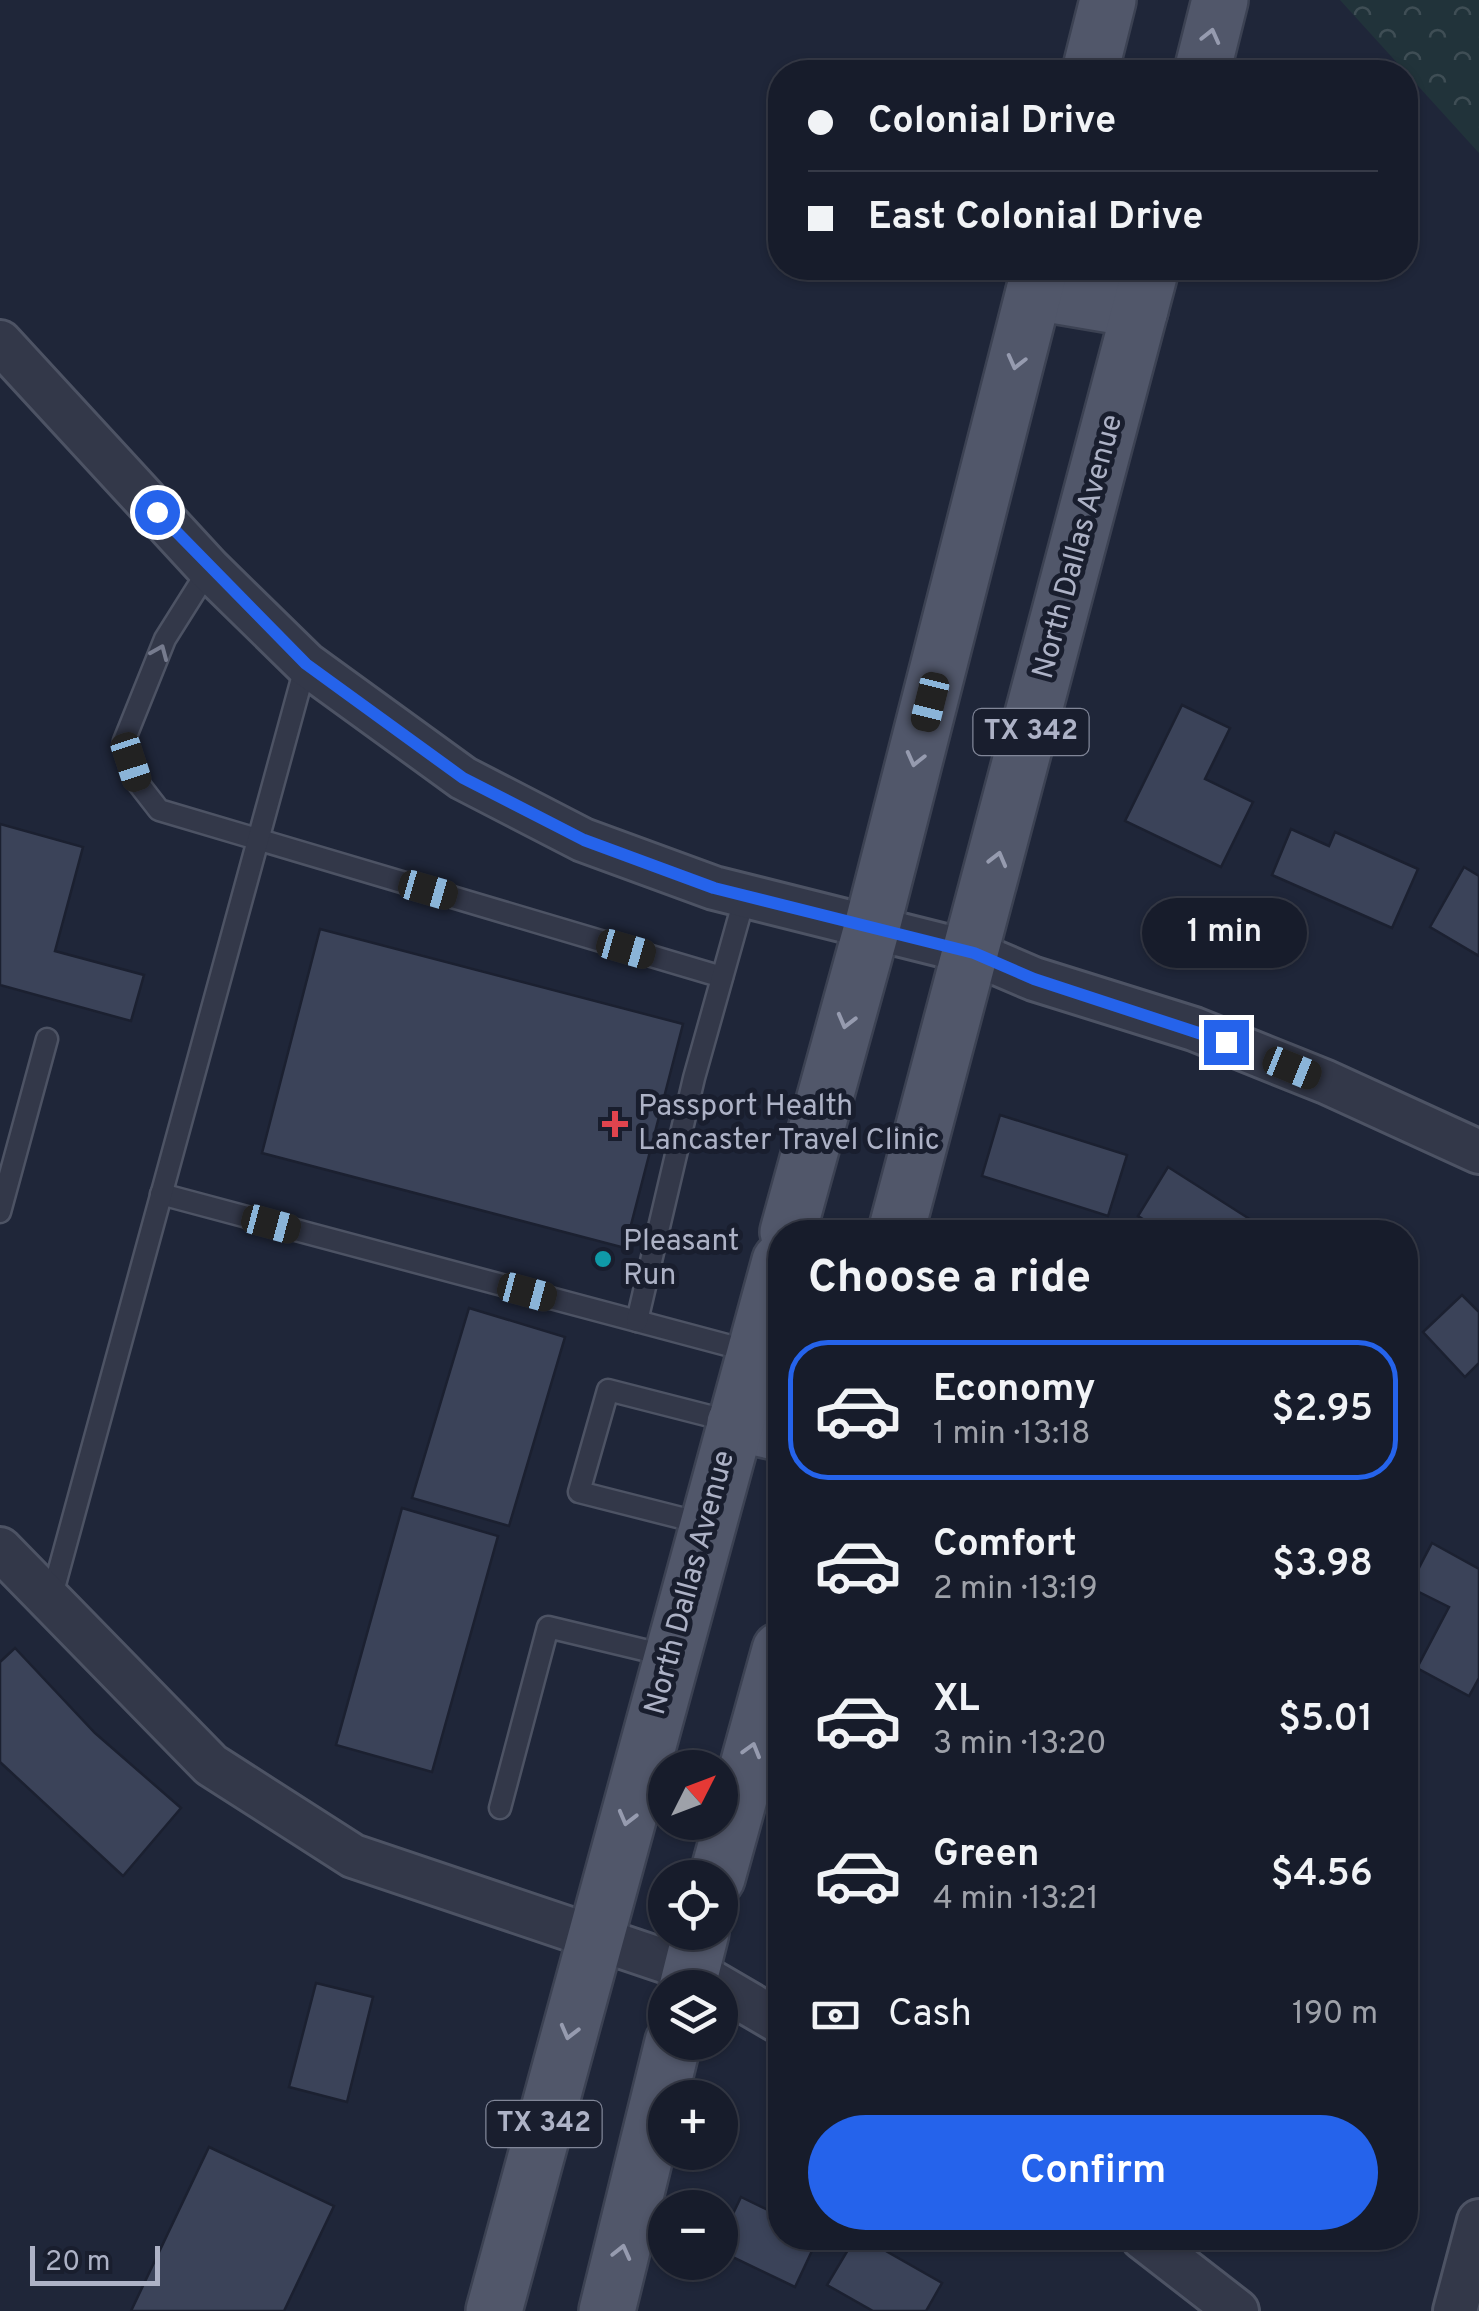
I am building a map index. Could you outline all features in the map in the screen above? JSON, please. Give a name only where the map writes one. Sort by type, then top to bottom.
[{"type":"main road","points":[[1093,60],[1108,0]]},
{"type":"main road","points":[[1205,60],[1220,0]]},
{"type":"main road","points":[[1037,280],[1146,289]]},
{"type":"main road","name":"TX 342","points":[[791,1220],[872,928],[1037,280]]},
{"type":"main road","name":"North Dallas Avenue","points":[[899,1220],[974,953],[1146,289]]},
{"type":"main road","name":"North Dallas Avenue","points":[[494,2311],[707,1524],[758,1428],[755,1352],[768,1304]]},
{"type":"main road","points":[[722,1860],[768,1693]]},
{"type":"main road","name":"TX 342","points":[[607,2311],[669,2060]]},
{"type":"street","points":[[0,342],[209,569],[306,664],[463,778],[584,840],[745,896],[974,953],[1034,979],[1194,1029],[1326,1082],[1479,1152]]},
{"type":"street","points":[[0,1549],[211,1765],[353,1856],[594,1937],[693,1963],[768,2014]]},
{"type":"street","points":[[1454,2311],[1479,2221]]},
{"type":"street","points":[[1158,2250],[1237,2311]]},
{"type":"lane","points":[[209,569],[165,640],[124,741],[138,783],[159,810],[722,977]]},
{"type":"lane","points":[[50,1602],[306,664]]},
{"type":"lane","points":[[637,1321],[745,896]]},
{"type":"lane","points":[[0,1212],[47,1039]]},
{"type":"lane","points":[[161,1194],[755,1352]]},
{"type":"lane","points":[[707,1524],[579,1492],[608,1390],[758,1428]]},
{"type":"lane","points":[[500,1808],[548,1627],[671,1656]]},
{"type":"green space","points":[[1340,0],[1479,0],[1479,153],[1418,86],[1418,60],[1395,60]]},
{"type":"building","points":[[1182,705],[1230,728],[1205,779],[1253,802],[1221,867],[1125,821]]},
{"type":"building","points":[[0,824],[83,847],[55,951],[144,975],[131,1021],[0,985]]},
{"type":"building","points":[[1291,829],[1329,846],[1335,832],[1418,869],[1392,928],[1272,875]]},
{"type":"building","points":[[1464,867],[1479,876],[1479,956],[1430,927]]},
{"type":"building","points":[[320,929],[683,1024],[625,1248],[262,1153]]},
{"type":"building","points":[[1000,1115],[1127,1155],[1108,1216],[982,1176]]},
{"type":"building","points":[[1168,1167],[1251,1220],[1144,1220],[1138,1216]]},
{"type":"building","points":[[1462,1295],[1479,1312],[1479,1363],[1465,1377],[1423,1332]]},
{"type":"building","points":[[469,1308],[565,1337],[509,1526],[412,1498]]},
{"type":"building","points":[[402,1508],[498,1536],[432,1772],[336,1745]]},
{"type":"building","points":[[1432,1543],[1479,1569],[1479,1678],[1469,1696],[1418,1669],[1449,1607],[1418,1592],[1418,1570]]},
{"type":"building","points":[[15,1648],[95,1733],[181,1808],[123,1876],[0,1762],[0,1662]]},
{"type":"building","points":[[316,1983],[373,1997],[347,2102],[289,2087]]},
{"type":"building","points":[[209,2147],[334,2206],[284,2311],[131,2311]]},
{"type":"building","points":[[741,2197],[768,2210],[768,2250],[812,2250],[795,2287],[738,2260]]},
{"type":"building","points":[[848,2250],[884,2250],[942,2283],[926,2311],[873,2311],[827,2285]]},
{"type":"place","name":"Passport Health Lancaster Travel Clinic","points":[[615,1124]]},
{"type":"place","name":"Pleasant Run","points":[[603,1259]]},
{"type":"route","points":[[157,512],[306,664],[463,778],[584,840],[714,888],[974,953],[1034,979],[1226,1042]]}]
